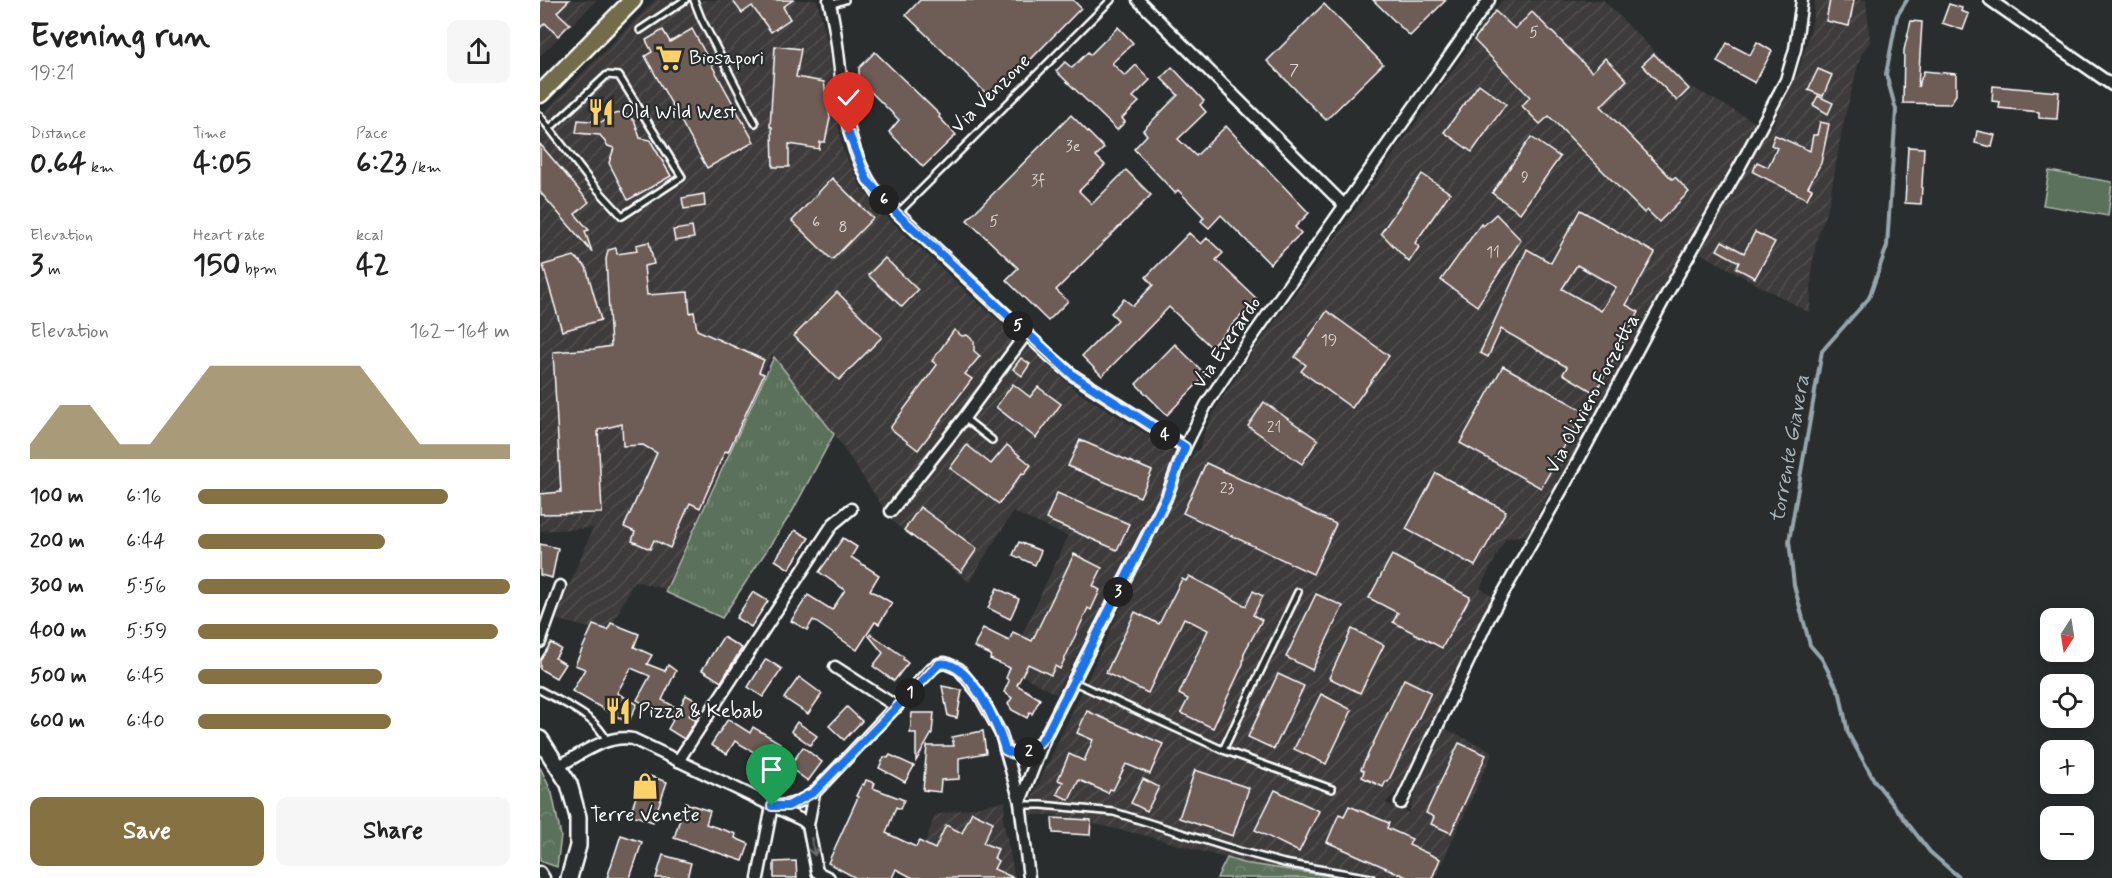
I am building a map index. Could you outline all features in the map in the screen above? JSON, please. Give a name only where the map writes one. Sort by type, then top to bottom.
[{"type":"main road","points":[[540,94],[633,0]]},
{"type":"street","points":[[1138,0],[1345,206]]},
{"type":"street","name":"Via Everardo","points":[[1020,804],[1046,735],[1166,498],[1185,447],[1206,405],[1488,0]]},
{"type":"street","name":"Via Oliviero Forzetta","points":[[1401,803],[1489,618],[1786,80],[1795,49],[1802,0]]},
{"type":"street","points":[[1990,0],[2112,85]]},
{"type":"street","points":[[830,3],[849,134],[867,180],[897,214],[1074,376],[1185,447]]},
{"type":"street","points":[[891,512],[1026,334]]},
{"type":"street","points":[[678,761],[833,524],[851,509]]},
{"type":"street","points":[[540,642],[560,586]]},
{"type":"street","points":[[772,806],[788,806],[814,792],[932,669],[939,664],[951,664],[959,669],[979,694],[1001,734],[1020,804],[1029,878]]},
{"type":"street","points":[[835,667],[897,707]]},
{"type":"street","name":"Via Everardo","points":[[1005,750],[1019,756],[1025,755],[1035,748],[1046,735]]},
{"type":"street","points":[[559,766],[607,741],[623,737],[678,761],[808,825]]},
{"type":"street","points":[[540,739],[569,784],[578,817],[578,846],[568,878]]},
{"type":"street","points":[[814,792],[808,825],[818,872],[829,878]]},
{"type":"street","points":[[758,878],[772,806]]},
{"type":"street","points":[[540,872],[544,878]]},
{"type":"lane","points":[[640,30],[685,0]]},
{"type":"lane","points":[[694,0],[755,123]]},
{"type":"lane","points":[[830,3],[845,0]]},
{"type":"lane","name":"Via Venzone","points":[[897,214],[1111,0]]},
{"type":"lane","points":[[540,116],[590,181],[622,216],[682,177],[619,76],[607,75],[550,128]]},
{"type":"lane","points":[[964,418],[992,440]]},
{"type":"lane","points":[[1223,750],[1298,592]]},
{"type":"lane","points":[[1072,682],[1223,750],[1332,789]]},
{"type":"lane","points":[[540,690],[595,722],[607,741]]},
{"type":"lane","points":[[1020,804],[1114,812],[1284,863],[1371,878]]},
{"type":"shaded area","points":[[540,0],[597,0],[540,56]]},
{"type":"shaded area","points":[[655,0],[817,0],[827,40],[842,147],[862,189],[884,214],[972,297],[1077,391],[1172,450],[1175,457],[1145,527],[1056,694],[1007,667],[1068,536],[1013,512],[969,582],[893,522],[834,434],[772,354],[665,589],[634,581],[608,633],[555,619],[593,528],[540,531],[540,116]]},
{"type":"shaded area","points":[[1502,0],[1603,0],[1688,85],[1771,129],[1798,72],[1812,24],[1815,0],[1866,0],[1870,42],[1862,53],[1858,65],[1842,129],[1829,204],[1817,238],[1812,266],[1810,313],[1687,246],[1647,314],[1577,448],[1540,509],[1528,535],[1506,538],[1480,588],[1493,597],[1399,789],[1385,803],[1409,813],[1413,798],[1444,728],[1493,752],[1435,878],[1344,878],[1243,863],[1147,836],[1054,815],[1030,815],[1032,797],[1195,451],[1199,450],[1216,408],[1258,344]]},
{"type":"shaded area","points":[[1006,801],[1003,819],[1015,878],[906,878],[926,840],[935,815]]},
{"type":"green space","points":[[2049,171],[2112,182],[2108,216],[2043,205]]},
{"type":"green space","points":[[774,357],[834,434],[792,512],[722,618],[665,592]]},
{"type":"green space","points":[[540,767],[552,793],[561,836],[557,867],[540,861]]},
{"type":"green space","points":[[1227,858],[1243,863],[1344,878],[1217,878]]},
{"type":"building","points":[[540,0],[569,0],[557,12],[570,24],[558,36],[545,23],[540,28]]},
{"type":"building","points":[[732,0],[793,0],[783,7],[790,19],[771,32],[752,6],[742,13]]},
{"type":"building","points":[[920,0],[1073,0],[1081,8],[992,99],[906,15]]},
{"type":"building","points":[[1373,0],[1446,0],[1410,36]]},
{"type":"building","points":[[1830,0],[1854,0],[1849,26],[1826,21]]},
{"type":"building","points":[[1324,4],[1383,64],[1326,120],[1267,61]]},
{"type":"building","points":[[1949,4],[1962,8],[1961,11],[1969,14],[1963,30],[1942,23]]},
{"type":"building","points":[[1495,11],[1515,29],[1532,12],[1592,72],[1605,58],[1627,80],[1601,106],[1672,179],[1675,177],[1689,192],[1659,222],[1647,210],[1644,213],[1549,116],[1540,124],[1522,106],[1530,97],[1474,40]]},
{"type":"building","points":[[1911,21],[1922,22],[1918,87],[1924,71],[1956,74],[1956,95],[1950,104],[1903,103],[1904,50]]},
{"type":"building","points":[[1118,27],[1133,43],[1112,63],[1125,76],[1136,65],[1150,80],[1133,97],[1139,102],[1122,118],[1125,122],[1117,130],[1056,71],[1065,62],[1072,68],[1088,52],[1090,55]]},
{"type":"building","points":[[692,29],[754,142],[707,168],[645,56],[652,52],[646,40],[663,30],[670,42]]},
{"type":"building","points":[[1757,42],[1772,51],[1755,83],[1717,62],[1727,43],[1750,55]]},
{"type":"building","points":[[775,46],[801,49],[796,77],[824,82],[830,118],[825,142],[820,142],[819,149],[789,144],[789,167],[773,167],[772,127],[770,127]]},
{"type":"building","points":[[875,52],[940,115],[939,117],[956,135],[923,167],[889,132],[899,120],[859,80],[859,68]]},
{"type":"building","points":[[1654,54],[1689,89],[1677,101],[1642,65]]},
{"type":"building","points":[[1172,67],[1204,101],[1200,105],[1206,112],[1178,139],[1196,156],[1226,126],[1309,213],[1295,227],[1301,233],[1270,264],[1221,215],[1209,228],[1201,221],[1204,217],[1178,190],[1175,193],[1134,149],[1147,135],[1143,130],[1178,95],[1161,78]]},
{"type":"building","points":[[1818,69],[1832,75],[1823,96],[1808,90]]},
{"type":"building","points":[[1479,84],[1506,104],[1472,152],[1444,132]]},
{"type":"building","points":[[1993,86],[2059,92],[2057,119],[2039,118],[2039,112],[1999,108],[2000,102],[1992,101]]},
{"type":"building","points":[[1818,96],[1833,103],[1828,114],[1813,105]]},
{"type":"building","points":[[620,113],[629,116],[635,122],[640,138],[650,140],[671,176],[628,200],[609,163],[614,148],[608,146],[600,135],[576,133],[578,120],[603,122],[611,115]]},
{"type":"building","points":[[1071,115],[1104,148],[1096,156],[1105,165],[1079,191],[1092,204],[1126,170],[1151,195],[1056,290],[1068,301],[1048,321],[1006,280],[1018,268],[967,220]]},
{"type":"building","points":[[1820,122],[1829,124],[1821,163],[1808,187],[1812,189],[1807,199],[1753,172],[1757,162],[1768,167],[1777,148],[1771,145],[1775,135],[1810,151],[1813,135],[1817,135]]},
{"type":"building","points":[[1977,131],[1995,135],[1992,147],[1975,143]]},
{"type":"building","points":[[1531,137],[1560,157],[1520,213],[1492,193]]},
{"type":"building","points":[[540,144],[589,202],[575,214],[589,230],[585,231],[592,252],[540,192]]},
{"type":"building","points":[[1908,147],[1924,148],[1921,204],[1905,203]]},
{"type":"building","points":[[1422,174],[1450,193],[1415,243],[1419,247],[1409,262],[1381,233]]},
{"type":"building","points":[[832,178],[873,218],[832,260],[792,221]]},
{"type":"building","points":[[704,194],[705,206],[684,209],[682,198]]},
{"type":"building","points":[[1580,210],[1655,253],[1626,305],[1639,312],[1595,393],[1563,374],[1567,367],[1501,329],[1488,357],[1480,353],[1527,249],[1551,263]],"holes":[[[1577,265],[1616,287],[1601,311],[1562,289]]]},
{"type":"building","points":[[1496,214],[1521,240],[1477,306],[1441,280],[1481,224],[1483,226]]},
{"type":"building","points":[[692,227],[694,238],[675,241],[673,230]]},
{"type":"building","points":[[1755,232],[1775,242],[1755,278],[1736,268],[1739,262],[1717,250],[1722,241],[1744,253]]},
{"type":"building","points":[[1189,233],[1201,244],[1207,238],[1223,253],[1216,260],[1257,299],[1211,347],[1169,307],[1102,376],[1082,356],[1118,320],[1111,313],[1124,299],[1133,306],[1153,285],[1146,277]]},
{"type":"building","points":[[649,242],[654,264],[644,266],[647,295],[688,292],[690,313],[694,312],[697,330],[764,360],[759,372],[764,374],[728,452],[725,451],[700,508],[690,503],[670,548],[654,540],[650,549],[632,541],[635,532],[624,527],[657,453],[643,445],[623,446],[622,424],[598,430],[602,513],[540,514],[540,494],[561,492],[553,352],[611,346],[606,259],[608,250],[616,248],[617,254],[637,251],[636,245]]},
{"type":"building","points":[[574,256],[586,267],[601,320],[562,331],[543,265]]},
{"type":"building","points":[[885,258],[918,290],[902,307],[868,275]]},
{"type":"building","points":[[837,292],[882,337],[839,380],[794,336]]},
{"type":"building","points":[[1327,311],[1389,356],[1352,408],[1301,371],[1306,365],[1295,357]]},
{"type":"building","points":[[954,330],[962,336],[967,335],[974,341],[974,351],[980,356],[965,374],[972,379],[918,450],[890,428],[937,365],[932,361]]},
{"type":"building","points":[[1175,344],[1206,375],[1167,415],[1136,384]]},
{"type":"building","points":[[1021,358],[1030,364],[1022,376],[1013,369]]},
{"type":"building","points":[[1503,366],[1584,411],[1541,488],[1460,443]]},
{"type":"building","points":[[1013,384],[1030,397],[1038,387],[1061,404],[1036,438],[996,407]]},
{"type":"building","points":[[1264,402],[1318,440],[1302,464],[1248,426]]},
{"type":"building","points":[[1080,440],[1152,471],[1140,497],[1068,466]]},
{"type":"building","points":[[967,445],[991,464],[1007,445],[1031,465],[1024,474],[1022,473],[999,504],[950,468]]},
{"type":"building","points":[[1206,463],[1336,524],[1313,574],[1183,513]]},
{"type":"building","points":[[1436,473],[1506,511],[1475,566],[1406,529]]},
{"type":"building","points":[[1057,493],[1129,524],[1117,550],[1046,519]]},
{"type":"building","points":[[920,507],[977,549],[961,572],[904,530]]},
{"type":"building","points":[[795,530],[809,538],[789,569],[775,560]]},
{"type":"building","points":[[843,538],[857,547],[851,557],[879,575],[870,590],[892,603],[879,624],[875,622],[857,650],[813,620],[807,630],[791,621],[808,595],[832,610],[845,590],[819,572]]},
{"type":"building","points":[[1019,542],[1041,551],[1035,565],[1013,555]]},
{"type":"building","points":[[540,544],[558,548],[552,578],[540,575]]},
{"type":"building","points":[[1074,554],[1102,568],[1093,586],[1100,590],[1091,610],[1088,608],[1060,669],[1055,666],[1051,675],[1028,664],[1017,685],[1040,699],[1032,714],[1030,712],[1027,718],[1012,710],[1008,704],[1012,698],[1004,692],[1009,681],[1006,678],[1010,668],[990,659],[991,655],[974,647],[983,628],[1009,641],[1013,632],[1032,641]]},
{"type":"building","points":[[1392,555],[1470,597],[1442,648],[1393,622],[1398,613],[1369,598]]},
{"type":"building","points":[[1189,576],[1246,606],[1253,591],[1263,596],[1253,615],[1262,620],[1244,653],[1243,664],[1213,728],[1181,713],[1188,699],[1179,694],[1208,630],[1184,618],[1148,693],[1106,673],[1135,612],[1159,624],[1182,579],[1186,581]]},
{"type":"building","points":[[997,588],[1019,599],[1010,619],[988,608]]},
{"type":"building","points":[[753,592],[768,601],[751,627],[736,618]]},
{"type":"building","points":[[1316,594],[1343,606],[1312,670],[1286,657]]},
{"type":"building","points":[[611,623],[639,634],[634,647],[652,655],[647,664],[665,671],[668,665],[676,671],[662,700],[679,709],[686,695],[697,701],[689,716],[696,720],[684,739],[668,729],[673,720],[637,700],[650,676],[631,668],[617,693],[637,704],[628,723],[572,691],[585,669],[575,665],[593,625],[608,630]]},
{"type":"building","points":[[1352,629],[1384,645],[1360,693],[1329,678]]},
{"type":"building","points":[[871,634],[904,657],[903,659],[908,663],[894,681],[873,666],[883,653],[869,636]]},
{"type":"building","points":[[723,637],[742,648],[721,682],[702,670]]},
{"type":"building","points":[[551,643],[561,649],[555,658],[565,664],[556,678],[540,669],[540,660]]},
{"type":"building","points":[[766,659],[782,669],[763,697],[748,687]]},
{"type":"building","points":[[1278,674],[1304,686],[1274,749],[1248,737]]},
{"type":"building","points":[[799,677],[822,694],[808,714],[784,698]]},
{"type":"building","points":[[1404,679],[1431,692],[1388,782],[1386,781],[1383,787],[1362,777],[1364,771],[1361,769]]},
{"type":"building","points":[[942,686],[962,690],[957,718],[948,716]]},
{"type":"building","points":[[1321,694],[1352,710],[1326,764],[1294,749]]},
{"type":"building","points":[[847,707],[862,721],[844,740],[829,726]]},
{"type":"building","points":[[1087,711],[1163,744],[1150,774],[1126,764],[1113,790],[1110,789],[1108,793],[1079,780],[1069,800],[1057,794],[1063,782],[1058,780],[1069,754],[1084,761],[1093,740],[1077,733]]},
{"type":"building","points":[[912,713],[934,713],[932,733],[916,761],[916,733],[910,733]]},
{"type":"building","points":[[728,719],[750,733],[753,727],[780,743],[769,761],[735,741],[727,754],[711,745]]},
{"type":"building","points":[[797,722],[817,736],[810,745],[791,731]]},
{"type":"building","points":[[983,731],[986,753],[959,758],[959,779],[941,780],[940,792],[923,790],[927,746],[954,746],[952,737]]},
{"type":"building","points":[[1459,743],[1486,755],[1451,833],[1431,824],[1434,817],[1426,813]]},
{"type":"building","points":[[803,747],[822,762],[808,781],[789,767]]},
{"type":"building","points":[[890,755],[914,766],[905,782],[879,768],[884,757],[888,758]]},
{"type":"building","points":[[1195,770],[1249,788],[1233,836],[1179,818]]},
{"type":"building","points":[[644,774],[667,782],[653,822],[630,814]]},
{"type":"building","points":[[1143,779],[1159,787],[1147,811],[1131,803]]},
{"type":"building","points":[[866,780],[875,783],[873,788],[904,800],[900,809],[896,807],[886,833],[916,847],[919,841],[935,849],[946,825],[962,833],[972,812],[993,822],[983,843],[998,849],[994,858],[998,861],[994,869],[1014,878],[913,878],[896,869],[892,878],[856,878],[828,863],[858,797],[856,796]]},
{"type":"building","points":[[1275,790],[1319,811],[1299,852],[1255,830]]},
{"type":"building","points":[[685,803],[710,811],[706,824],[736,834],[735,838],[749,844],[743,861],[674,838]]},
{"type":"building","points":[[1349,806],[1389,823],[1387,828],[1412,839],[1409,845],[1440,859],[1432,878],[1409,878],[1327,842],[1339,814],[1344,816]]},
{"type":"building","points":[[1052,818],[1091,820],[1090,835],[1053,833]]},
{"type":"building","points":[[621,835],[642,842],[630,878],[607,878]]},
{"type":"building","points":[[663,855],[691,863],[687,878],[656,878]]},
{"type":"building","points":[[796,861],[797,878],[774,878],[774,862]]},
{"type":"waterway","name":"torrente Giavera","points":[[1907,0],[1897,16],[1886,74],[1896,110],[1887,246],[1869,298],[1822,351],[1789,541],[1794,585],[1810,645],[1822,659],[1840,694],[1848,733],[1874,780],[1930,852],[1960,878]]},
{"type":"place","name":"Biosapori","points":[[669,58]]},
{"type":"place","name":"Old Wild West","points":[[601,112]]},
{"type":"place","name":"Pizza & Kebab","points":[[618,711]]},
{"type":"place","name":"Terre Venete","points":[[645,786]]},
{"type":"route","points":[[772,806],[796,804],[814,792],[939,664],[951,664],[959,669],[979,694],[1001,734],[1005,750],[1019,756],[1035,748],[1046,735],[1166,498],[1185,447],[1074,376],[897,214],[867,180],[849,134]]}]
